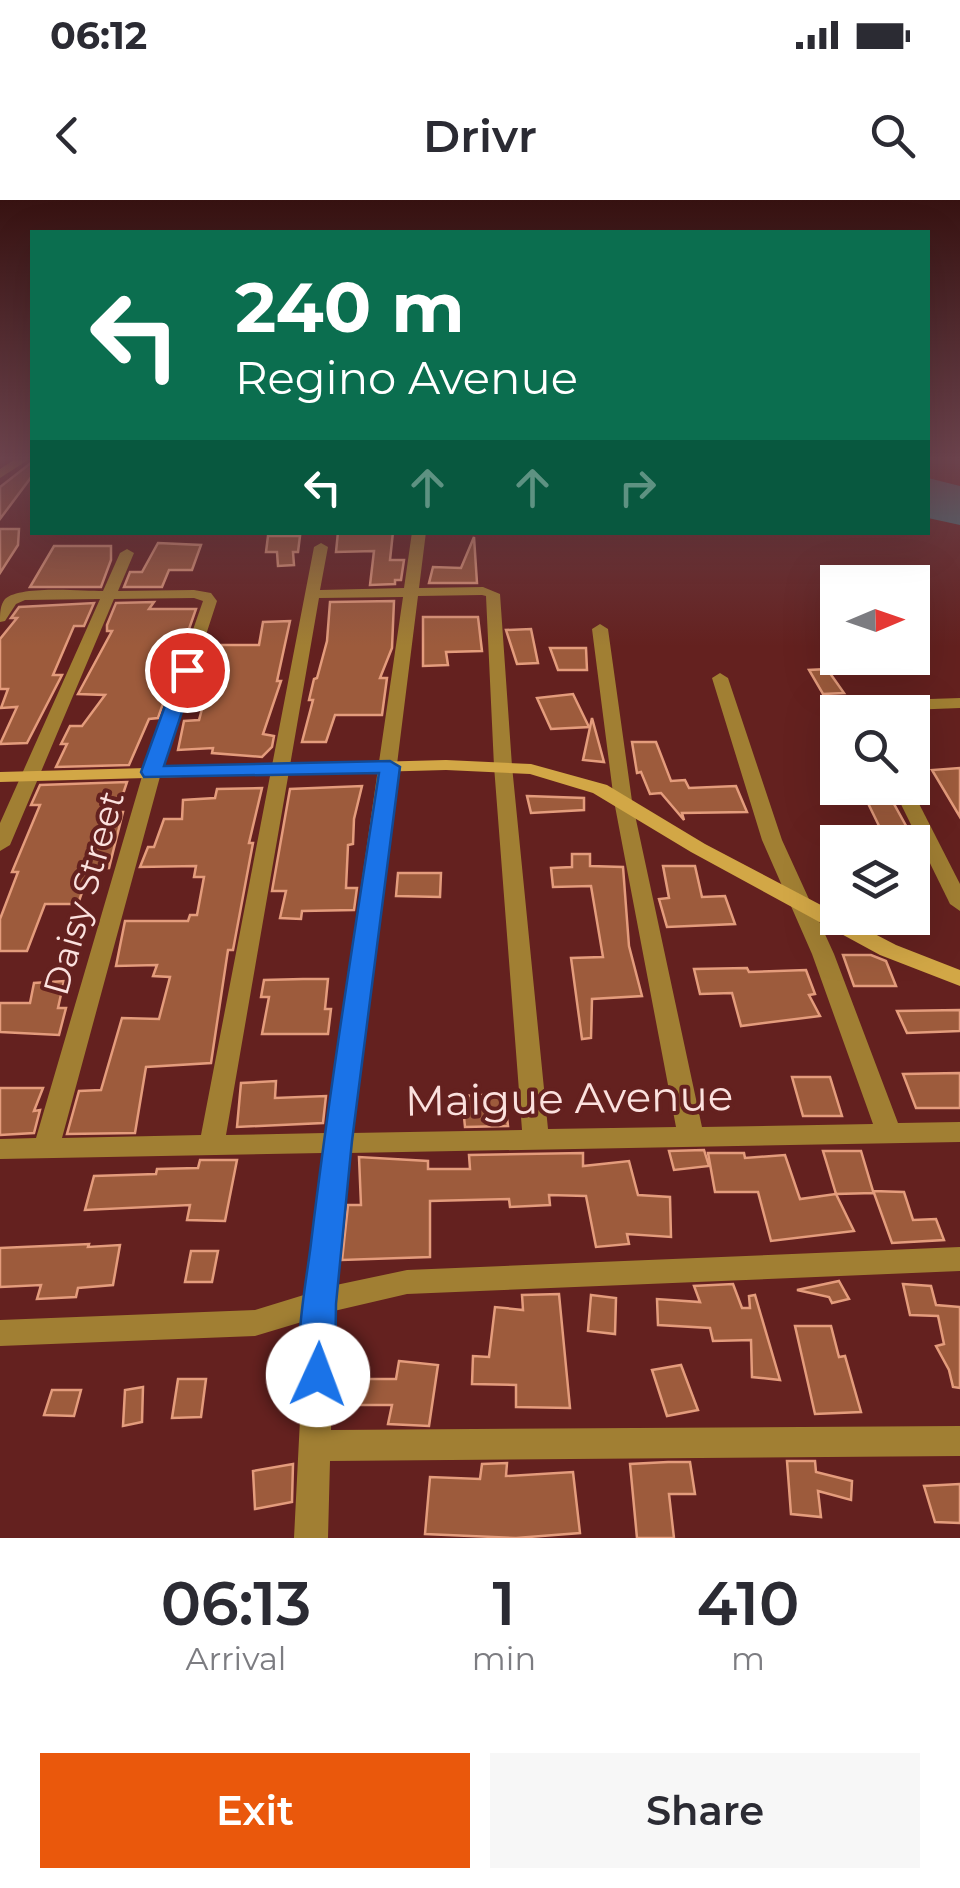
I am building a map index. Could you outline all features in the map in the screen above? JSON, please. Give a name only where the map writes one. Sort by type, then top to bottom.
[{"type":"street","points":[[311,1538],[320,1304],[419,535]]},
{"type":"street","points":[[212,1144],[322,547]]},
{"type":"street","points":[[0,845],[127,552]]},
{"type":"street","points":[[312,594],[483,590],[493,594],[502,766],[536,1140]]},
{"type":"street","points":[[0,618],[11,600],[23,596],[110,594]]},
{"type":"street","name":"Daisy Street","points":[[46,1149],[152,772],[210,601],[202,594],[110,594]]},
{"type":"street","points":[[600,629],[622,800],[691,1137]]},
{"type":"street","points":[[720,678],[772,840],[801,901],[889,1133]]},
{"type":"street","points":[[930,704],[960,703]]},
{"type":"street","points":[[0,776],[502,766],[577,780],[622,800],[698,848],[900,956],[960,978]]},
{"type":"street","points":[[910,805],[960,904]]},
{"type":"street","name":"Maigue Avenue","points":[[0,1150],[960,1132]]},
{"type":"street","points":[[0,1333],[237,1324],[289,1314],[376,1284],[960,1259]]},
{"type":"street","points":[[315,1446],[960,1441]]},
{"type":"building","points":[[0,529],[19,529],[18,545],[0,573]]},
{"type":"building","points":[[338,535],[393,535],[390,560],[404,560],[401,580],[370,585],[374,551],[336,552]]},
{"type":"building","points":[[268,536],[300,536],[298,552],[293,552],[294,565],[278,566],[277,552],[266,552]]},
{"type":"building","points":[[474,537],[477,583],[429,583],[433,567],[461,568]]},
{"type":"building","points":[[158,543],[201,545],[192,570],[169,570],[162,587],[124,587],[130,572],[142,572]]},
{"type":"building","points":[[54,546],[111,546],[111,560],[101,587],[30,587]]},
{"type":"building","points":[[394,601],[392,648],[380,678],[387,678],[382,715],[335,715],[326,742],[302,742],[314,679],[327,641],[330,602]]},
{"type":"building","points":[[154,602],[149,609],[196,609],[158,718],[149,719],[129,765],[56,767],[70,726],[82,726],[105,695],[78,694],[112,631],[107,631],[107,625],[116,603]]},
{"type":"building","points":[[94,603],[84,626],[74,626],[53,675],[62,675],[27,743],[0,744],[17,707],[1,708],[8,689],[0,689],[0,639],[17,618],[11,618],[19,607]]},
{"type":"building","points":[[423,617],[478,617],[482,651],[446,652],[448,665],[423,666]]},
{"type":"building","points":[[290,621],[277,681],[281,681],[263,734],[274,736],[272,747],[262,757],[212,753],[213,748],[178,750],[184,721],[199,720],[209,683],[194,684],[207,645],[259,645],[263,622]]},
{"type":"building","points":[[531,629],[538,663],[517,664],[506,630]]},
{"type":"building","points":[[550,648],[586,648],[587,670],[558,670]]},
{"type":"building","points":[[820,669],[820,675],[831,675],[844,693],[823,694],[809,670]]},
{"type":"building","points":[[573,694],[589,727],[551,729],[537,698]]},
{"type":"building","points":[[592,718],[604,762],[583,760]]},
{"type":"building","points":[[632,742],[656,742],[671,781],[685,780],[689,788],[736,786],[747,812],[682,813],[684,820],[661,793],[650,794],[641,772],[637,773]]},
{"type":"building","points":[[960,768],[960,817],[932,770]]},
{"type":"building","points":[[127,782],[117,812],[123,812],[109,868],[90,869],[78,904],[45,904],[27,951],[0,951],[0,919],[18,872],[12,872],[40,805],[31,805],[40,785]]},
{"type":"building","points":[[362,786],[353,844],[348,845],[346,888],[357,888],[354,910],[302,911],[301,919],[280,918],[286,891],[272,891],[290,789]]},
{"type":"building","points":[[262,788],[249,843],[253,843],[233,950],[228,950],[211,1063],[146,1067],[135,1133],[67,1134],[79,1091],[101,1090],[122,1018],[159,1019],[170,977],[153,976],[157,965],[116,966],[125,921],[188,921],[190,915],[197,915],[204,877],[194,877],[196,866],[140,867],[148,847],[154,847],[164,819],[182,819],[183,800],[215,798],[217,789]]},
{"type":"building","points":[[527,796],[584,798],[584,810],[531,813]]},
{"type":"building","points":[[869,805],[895,805],[906,825],[879,825]]},
{"type":"building","points":[[572,854],[590,854],[590,866],[623,867],[629,946],[642,996],[592,999],[591,1038],[582,1039],[571,958],[603,957],[591,886],[553,887],[551,868],[572,867]]},
{"type":"building","points":[[663,866],[695,866],[702,897],[725,896],[735,924],[667,927],[659,899],[669,898]]},
{"type":"building","points":[[398,873],[441,873],[440,897],[396,896]]},
{"type":"building","points":[[843,955],[871,955],[886,961],[896,986],[854,986]]},
{"type":"building","points":[[747,968],[749,972],[806,970],[815,994],[809,995],[820,1016],[741,1026],[732,993],[700,994],[694,969]]},
{"type":"building","points":[[328,979],[328,1034],[262,1034],[269,997],[261,997],[264,980]]},
{"type":"building","points":[[64,981],[58,1008],[66,1008],[59,1035],[0,1032],[0,1003],[30,1003],[34,983]]},
{"type":"building","points":[[960,1010],[960,1031],[907,1033],[897,1011]]},
{"type":"building","points":[[960,1073],[960,1108],[916,1108],[903,1074]]},
{"type":"building","points":[[792,1077],[830,1077],[842,1116],[803,1116]]},
{"type":"building","points":[[276,1081],[275,1098],[326,1096],[323,1123],[237,1127],[241,1083]]},
{"type":"building","points":[[0,1088],[43,1088],[34,1111],[40,1110],[34,1133],[0,1135]]},
{"type":"building","points":[[504,1094],[508,1126],[465,1127],[462,1096]]},
{"type":"building","points":[[704,1150],[709,1166],[674,1170],[669,1151]]},
{"type":"building","points":[[823,1151],[861,1151],[873,1191],[904,1192],[913,1220],[936,1219],[944,1240],[892,1243],[874,1193],[836,1194]]},
{"type":"building","points":[[583,1153],[583,1166],[629,1161],[638,1195],[670,1197],[671,1237],[627,1234],[629,1244],[596,1247],[586,1196],[549,1195],[550,1205],[510,1207],[509,1199],[430,1201],[430,1257],[342,1260],[348,1205],[361,1205],[359,1157],[428,1161],[428,1169],[470,1169],[469,1155]]},
{"type":"building","points":[[708,1153],[744,1153],[745,1158],[785,1155],[800,1199],[836,1194],[854,1231],[771,1241],[758,1192],[715,1192]]},
{"type":"building","points":[[200,1160],[237,1160],[225,1221],[187,1220],[190,1205],[85,1210],[94,1176],[198,1168]]},
{"type":"building","points":[[89,1244],[88,1247],[120,1245],[113,1285],[78,1288],[76,1297],[37,1299],[41,1285],[0,1287],[0,1248]]},
{"type":"building","points":[[191,1251],[218,1251],[212,1282],[185,1282]]},
{"type":"building","points":[[839,1281],[849,1299],[832,1303],[829,1297],[797,1290]]},
{"type":"building","points":[[733,1284],[742,1308],[750,1308],[749,1296],[755,1295],[780,1380],[752,1377],[751,1340],[713,1341],[710,1328],[658,1325],[657,1299],[700,1302],[694,1286]]},
{"type":"building","points":[[903,1284],[931,1286],[936,1305],[960,1307],[960,1388],[953,1387],[936,1346],[944,1344],[938,1316],[910,1315]]},
{"type":"building","points":[[559,1294],[570,1408],[516,1407],[516,1385],[472,1384],[473,1356],[489,1357],[495,1307],[523,1310],[522,1295]]},
{"type":"building","points":[[591,1295],[616,1298],[615,1334],[588,1331]]},
{"type":"building","points":[[795,1326],[831,1326],[839,1357],[845,1356],[861,1412],[815,1414]]},
{"type":"building","points":[[399,1361],[438,1365],[429,1426],[388,1424],[392,1405],[337,1405],[338,1379],[396,1379]]},
{"type":"building","points":[[681,1365],[698,1410],[667,1416],[652,1370]]},
{"type":"building","points":[[178,1379],[206,1379],[201,1417],[172,1418]]},
{"type":"building","points":[[143,1387],[142,1422],[123,1426],[125,1390]]},
{"type":"building","points":[[52,1390],[81,1390],[74,1416],[44,1415]]},
{"type":"building","points":[[787,1461],[815,1461],[816,1472],[852,1481],[851,1500],[818,1491],[821,1517],[791,1514]]},
{"type":"building","points":[[690,1462],[695,1494],[669,1494],[674,1538],[637,1538],[630,1464]]},
{"type":"building","points":[[507,1463],[506,1476],[573,1472],[580,1533],[516,1538],[425,1534],[430,1477],[480,1479],[482,1464]]},
{"type":"building","points":[[293,1464],[292,1502],[255,1509],[253,1471]]},
{"type":"building","points":[[960,1484],[960,1523],[935,1522],[924,1486]]},
{"type":"route","points":[[187,670],[152,772],[390,767],[338,1141],[320,1304],[318,1375]]}]
